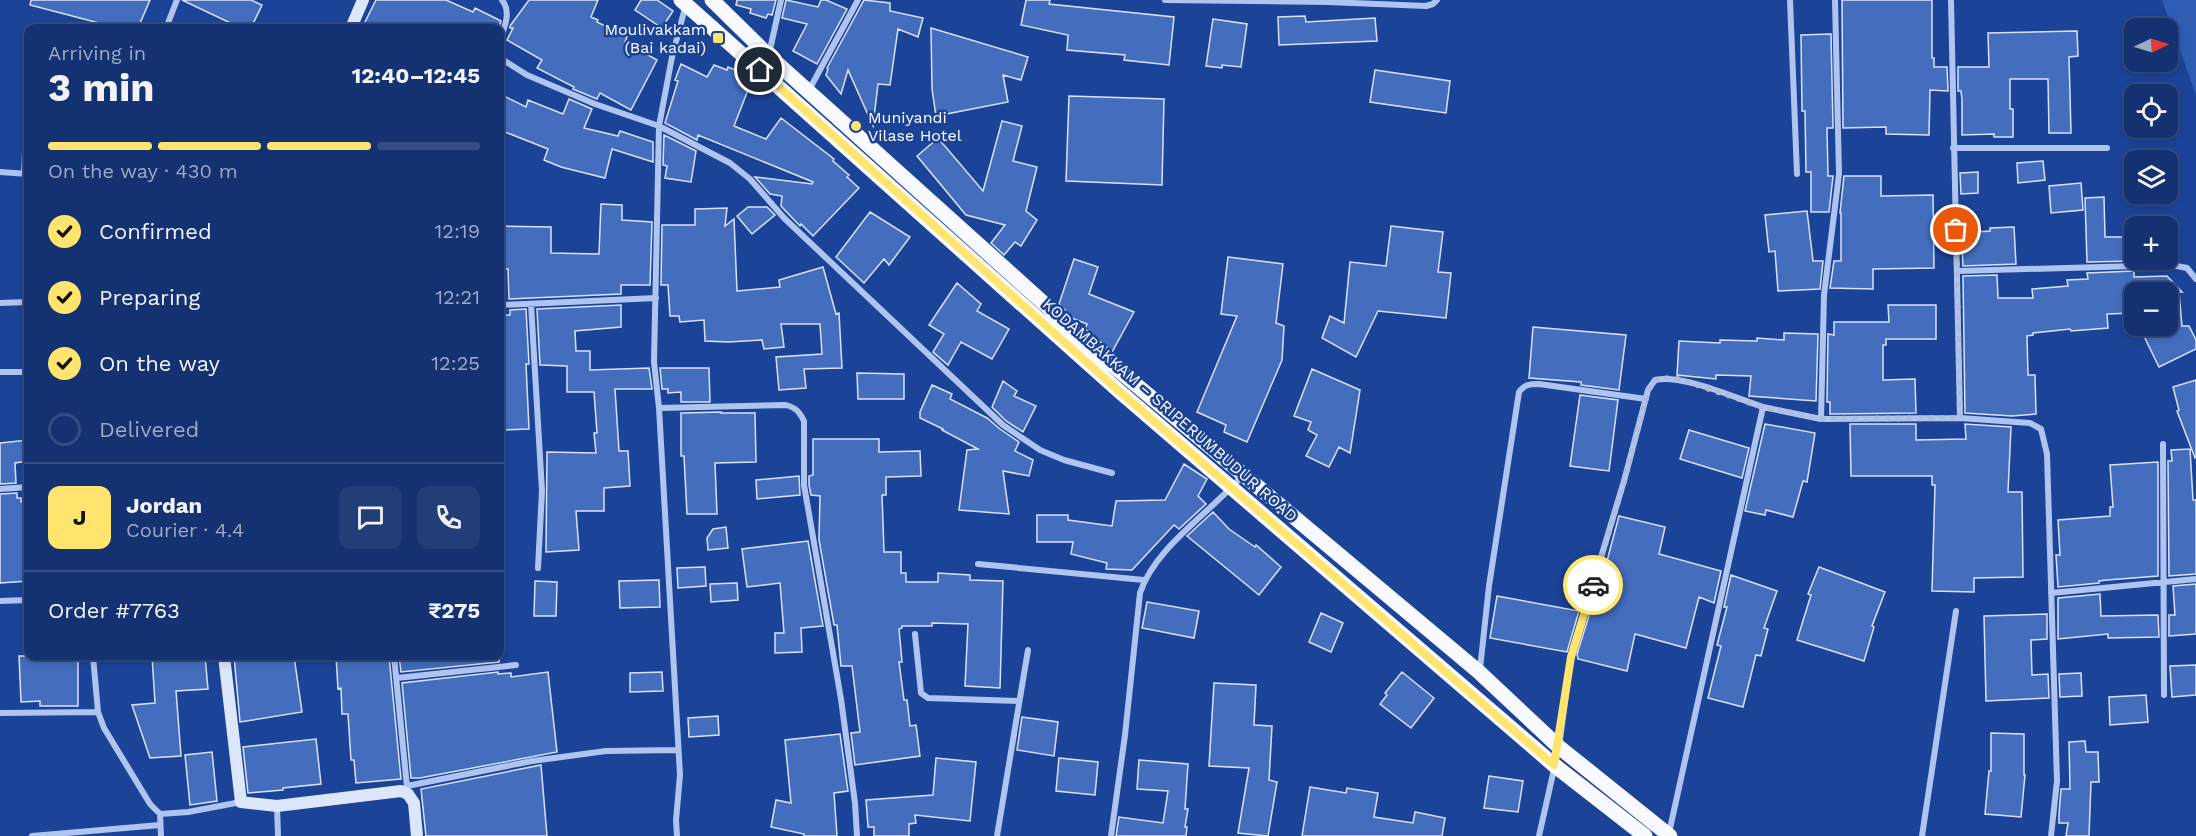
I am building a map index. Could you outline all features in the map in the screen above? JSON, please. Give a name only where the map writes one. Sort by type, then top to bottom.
[{"type":"main road","name":"KODAMBAKKAM – SRIPERUMBUDUR ROAD","points":[[712,0],[768,55],[1079,337],[1242,476],[1479,672],[1559,747],[1669,835]]},
{"type":"main road","name":"KODAMBAKKAM – SRIPERUMBUDUR ROAD","points":[[685,1],[1119,391],[1554,765],[1645,836]]},
{"type":"street","points":[[168,24],[177,0]]},
{"type":"street","points":[[353,24],[363,0]]},
{"type":"street","points":[[502,0],[507,9],[504,30]]},
{"type":"street","points":[[768,55],[781,0]]},
{"type":"street","points":[[801,107],[858,0]]},
{"type":"street","points":[[1165,0],[1329,1],[1426,6],[1437,0]]},
{"type":"street","points":[[1790,0],[1797,174]]},
{"type":"street","points":[[1821,419],[1824,295],[1839,174],[1835,0]]},
{"type":"street","points":[[1951,0],[1960,418]]},
{"type":"street","points":[[677,836],[680,775],[659,408],[654,362],[659,126],[685,1]]},
{"type":"street","points":[[504,61],[527,75],[595,104],[659,126],[730,163],[750,179],[785,219],[1004,425],[1040,450],[1064,460],[1112,473]]},
{"type":"street","points":[[1953,148],[2107,148]]},
{"type":"street","points":[[0,172],[24,174]]},
{"type":"street","points":[[1958,271],[2172,265],[2187,268],[2196,279]]},
{"type":"street","points":[[504,305],[656,298]]},
{"type":"street","points":[[0,303],[24,303]]},
{"type":"street","points":[[531,304],[542,491],[538,568]]},
{"type":"street","points":[[0,372],[24,372]]},
{"type":"street","points":[[1539,836],[1559,747],[1571,657],[1624,481],[1648,390],[1655,380],[1664,378],[1679,379],[1763,407],[1821,419],[1960,418],[2030,423],[2041,429],[2047,454],[2050,593],[2056,687],[2057,781],[2050,836]]},
{"type":"street","points":[[1479,672],[1489,586],[1519,392],[1524,386],[1539,384],[1646,399]]},
{"type":"street","points":[[659,408],[786,405],[795,407],[804,421],[804,484],[841,699],[855,803],[857,836]]},
{"type":"street","points":[[1669,835],[1763,407]]},
{"type":"street","points":[[2163,444],[2164,695]]},
{"type":"street","points":[[1111,836],[1125,735],[1140,593],[1144,580],[1187,529],[1242,476]]},
{"type":"street","points":[[0,489],[24,487]]},
{"type":"street","points":[[978,564],[1144,580]]},
{"type":"street","points":[[2050,593],[2196,579]]},
{"type":"street","points":[[0,601],[24,600]]},
{"type":"street","points":[[1922,836],[1956,611]]},
{"type":"street","points":[[915,634],[921,693],[928,698],[1019,701]]},
{"type":"street","points":[[997,836],[1028,650]]},
{"type":"street","points":[[93,660],[98,712],[104,728],[150,804],[160,814],[161,836]]},
{"type":"street","points":[[224,660],[242,801]]},
{"type":"street","points":[[395,660],[408,790],[414,803],[417,836]]},
{"type":"street","points":[[397,678],[516,666]]},
{"type":"street","points":[[0,713],[98,712]]},
{"type":"street","points":[[160,814],[188,812],[242,801],[277,806],[408,790],[532,761],[606,751],[677,750]]},
{"type":"street","points":[[277,806],[278,836]]},
{"type":"street","points":[[33,836],[160,825]]},
{"type":"shaded area","points":[[2162,0],[2196,0],[2196,95],[2178,45],[2178,18],[2168,18]]},
{"type":"building","points":[[31,0],[150,0],[140,24],[99,24],[30,5]]},
{"type":"building","points":[[182,0],[251,0],[262,5],[253,24],[233,24]]},
{"type":"building","points":[[376,0],[446,0],[473,12],[475,8],[501,21],[500,24],[364,24]]},
{"type":"building","points":[[529,0],[598,0],[591,17],[627,37],[625,42],[657,60],[631,110],[600,93],[597,99],[573,89],[574,87],[537,68],[542,60],[507,40],[513,28],[510,26]]},
{"type":"building","points":[[641,0],[657,0],[673,11],[662,28],[635,10]]},
{"type":"building","points":[[737,0],[776,0],[772,15],[768,14],[766,18],[750,13],[751,9],[736,5]]},
{"type":"building","points":[[786,0],[818,7],[821,0],[826,0],[847,9],[817,64],[793,51],[807,24],[782,18]]},
{"type":"building","points":[[864,0],[890,3],[890,11],[923,18],[918,37],[898,29],[890,85],[878,84],[873,126],[848,70],[841,94],[826,75],[827,68]]},
{"type":"building","points":[[1026,0],[1050,0],[1049,4],[1174,17],[1169,65],[1124,60],[1125,55],[1067,50],[1068,35],[1021,25]]},
{"type":"building","points":[[1842,0],[1932,0],[1932,58],[1934,58],[1934,67],[1947,67],[1948,91],[1930,90],[1929,135],[1886,134],[1886,127],[1843,128]]},
{"type":"building","points":[[1305,16],[1306,22],[1375,18],[1377,41],[1279,45],[1278,17]]},
{"type":"building","points":[[1213,19],[1247,24],[1241,67],[1206,66]]},
{"type":"building","points":[[931,28],[1028,57],[1021,80],[1003,75],[1008,102],[936,116],[932,89]]},
{"type":"building","points":[[2077,31],[2078,56],[2069,57],[2071,133],[2049,133],[2048,79],[2010,79],[2013,137],[1994,137],[1994,134],[1962,135],[1962,100],[1961,91],[1958,91],[1958,67],[1989,67],[1988,33]]},
{"type":"building","points":[[1831,34],[1833,128],[1827,128],[1828,176],[1833,176],[1829,212],[1811,212],[1811,172],[1806,172],[1805,111],[1802,111],[1801,35]]},
{"type":"building","points":[[681,64],[707,77],[714,65],[727,70],[728,67],[753,77],[734,126],[766,139],[781,118],[834,159],[833,161],[849,175],[847,177],[859,188],[813,236],[781,206],[782,196],[770,194],[755,177],[812,184],[813,182],[698,135],[697,140],[665,123]]},
{"type":"building","points":[[1375,70],[1450,81],[1446,113],[1370,102]]},
{"type":"building","points":[[504,96],[526,107],[528,100],[563,114],[569,99],[592,109],[584,128],[618,136],[620,131],[653,142],[653,162],[612,149],[605,178],[561,167],[544,160],[548,149],[504,132]]},
{"type":"building","points":[[1069,96],[1164,99],[1162,185],[1066,181]]},
{"type":"building","points":[[1002,121],[1022,126],[1013,161],[1037,167],[1026,211],[1037,220],[1021,246],[1015,242],[1004,255],[991,243],[1005,225],[966,215],[917,156],[938,138],[983,191]]},
{"type":"building","points":[[664,135],[696,151],[691,182],[665,178],[667,166],[663,165]]},
{"type":"building","points":[[2043,161],[2045,180],[2018,183],[2017,163]]},
{"type":"building","points":[[1978,172],[1978,193],[1961,194],[1960,173]]},
{"type":"building","points":[[1844,176],[1881,176],[1881,196],[1933,195],[1934,268],[1873,269],[1873,289],[1830,288],[1834,261],[1841,261],[1840,213]]},
{"type":"building","points":[[2081,183],[2083,210],[2051,213],[2049,186]]},
{"type":"building","points":[[2104,197],[2105,237],[2124,237],[2124,261],[2087,262],[2085,198]]},
{"type":"building","points":[[601,204],[622,205],[622,220],[652,222],[650,285],[621,285],[621,294],[509,299],[508,269],[504,269],[504,226],[551,227],[551,253],[599,254]]},
{"type":"building","points":[[748,207],[767,207],[775,215],[752,234],[737,216]]},
{"type":"building","points":[[727,208],[725,226],[734,219],[737,291],[780,287],[779,280],[823,267],[836,314],[839,313],[842,368],[804,369],[806,388],[779,390],[776,357],[822,354],[820,324],[781,324],[784,347],[764,349],[762,340],[705,341],[704,320],[680,322],[679,316],[670,316],[668,285],[661,285],[662,225],[695,225],[695,209]]},
{"type":"building","points":[[1807,211],[1813,261],[1823,261],[1820,289],[1778,291],[1775,251],[1769,252],[1765,215]]},
{"type":"building","points":[[870,212],[910,237],[889,265],[884,259],[864,283],[836,257]]},
{"type":"building","points":[[1391,226],[1443,232],[1438,272],[1451,273],[1446,318],[1378,311],[1356,357],[1322,338],[1330,316],[1344,323],[1350,262],[1386,266]]},
{"type":"building","points":[[2014,227],[2016,264],[1963,266],[1961,233]]},
{"type":"building","points":[[1228,257],[1283,264],[1276,323],[1284,326],[1282,360],[1247,442],[1224,432],[1226,425],[1197,412],[1237,316],[1221,314]]},
{"type":"building","points":[[1074,259],[1098,267],[1089,294],[1134,312],[1112,352],[1085,329],[1087,324],[1074,319],[1059,304]]},
{"type":"building","points":[[2134,271],[2134,277],[2167,276],[2173,282],[2124,282],[2124,313],[2107,314],[2108,328],[2071,331],[2070,329],[2033,333],[2027,336],[2028,375],[2035,375],[2036,414],[2012,416],[1965,413],[1963,276],[1997,275],[1998,298],[2033,298],[2032,289],[2068,286],[2067,280],[2088,279],[2087,273]]},
{"type":"building","points":[[957,283],[981,304],[977,311],[1009,329],[992,359],[961,342],[948,365],[933,352],[944,334],[929,325]]},
{"type":"building","points":[[2178,288],[2182,292],[2179,292],[2182,326],[2189,326],[2196,340],[2196,349],[2159,367],[2144,336],[2178,336]]},
{"type":"building","points":[[621,305],[621,327],[575,331],[576,351],[590,351],[590,370],[649,368],[652,389],[615,389],[619,451],[628,451],[630,486],[604,488],[604,511],[576,511],[579,550],[546,552],[547,452],[596,453],[594,433],[597,433],[594,392],[567,392],[567,366],[540,365],[537,309]]},
{"type":"building","points":[[1888,305],[1936,305],[1936,339],[1886,339],[1886,345],[1883,345],[1883,380],[1915,379],[1916,413],[1830,414],[1830,402],[1827,402],[1828,334],[1834,335],[1834,322],[1889,322]]},
{"type":"building","points":[[526,309],[529,429],[504,430],[504,315],[510,315],[510,310]]},
{"type":"building","points":[[1533,327],[1626,335],[1619,390],[1581,385],[1581,382],[1529,378]]},
{"type":"building","points":[[1784,333],[1818,334],[1816,401],[1749,396],[1751,376],[1716,375],[1716,379],[1677,375],[1679,341],[1720,343],[1720,340],[1757,341],[1757,338],[1784,340]]},
{"type":"building","points":[[660,368],[709,368],[710,402],[681,402],[681,392],[668,393],[668,389],[662,389]]},
{"type":"building","points":[[1312,369],[1360,390],[1350,453],[1339,447],[1329,467],[1306,456],[1317,435],[1308,430],[1311,422],[1294,416]]},
{"type":"building","points":[[857,373],[904,374],[904,399],[858,399]]},
{"type":"building","points":[[2196,380],[2195,458],[2177,411],[2179,410],[2173,387]]},
{"type":"building","points":[[1003,381],[1017,391],[1014,396],[1036,406],[1023,432],[1006,421],[992,407]]},
{"type":"building","points":[[932,385],[952,394],[950,399],[987,418],[1019,442],[1015,451],[1033,460],[1029,476],[1003,471],[1009,514],[959,510],[967,450],[978,449],[920,418],[920,412]]},
{"type":"building","points":[[1580,395],[1618,400],[1609,471],[1570,466]]},
{"type":"building","points":[[681,413],[755,413],[756,462],[715,463],[717,514],[687,514],[684,456],[681,456]]},
{"type":"building","points":[[1765,424],[1815,433],[1807,482],[1803,481],[1793,517],[1766,510],[1765,515],[1745,511]]},
{"type":"building","points":[[1850,424],[1916,424],[1916,440],[1966,439],[1965,424],[2011,427],[2008,492],[2022,492],[2023,577],[1974,578],[1974,592],[1932,591],[1935,485],[1932,485],[1932,476],[1851,476]]},
{"type":"building","points":[[1689,430],[1749,448],[1742,478],[1680,459]]},
{"type":"building","points":[[813,439],[879,439],[879,452],[920,451],[921,476],[886,477],[886,495],[882,495],[884,552],[901,552],[901,573],[906,573],[906,582],[938,582],[938,573],[970,575],[970,580],[1003,581],[1000,688],[965,686],[968,624],[932,623],[932,626],[902,626],[899,629],[902,662],[899,662],[904,700],[907,700],[910,726],[916,725],[920,756],[855,765],[851,733],[860,732],[852,666],[841,666],[837,625],[834,625],[819,540],[820,496],[811,495],[809,485],[809,476],[813,475]]},
{"type":"building","points":[[24,440],[24,462],[15,463],[16,483],[0,484],[0,443]]},
{"type":"building","points":[[2190,449],[2193,500],[2196,500],[2196,574],[2169,576],[2168,461],[2172,461],[2171,450]]},
{"type":"building","points":[[2158,462],[2158,576],[2058,587],[2056,555],[2060,555],[2058,520],[2110,516],[2110,507],[2113,507],[2110,465]]},
{"type":"building","points":[[1184,464],[1207,479],[1198,496],[1206,504],[1179,529],[1174,525],[1132,570],[1106,569],[1107,563],[1071,554],[1073,542],[1037,542],[1037,515],[1068,515],[1068,520],[1112,526],[1116,501],[1165,500]]},
{"type":"building","points":[[799,476],[800,495],[757,499],[756,480]]},
{"type":"building","points":[[17,493],[17,498],[21,498],[21,502],[24,502],[24,581],[0,583],[0,494]]},
{"type":"building","points":[[1213,512],[1229,529],[1255,547],[1256,545],[1281,567],[1259,595],[1187,536]]},
{"type":"building","points":[[1619,516],[1665,527],[1659,554],[1721,571],[1714,603],[1699,597],[1686,648],[1635,634],[1627,671],[1578,659],[1577,654],[1597,590],[1599,591]]},
{"type":"building","points":[[726,527],[728,548],[708,550],[707,538],[713,529]]},
{"type":"building","points":[[808,541],[823,626],[801,628],[802,652],[775,653],[775,633],[784,633],[780,583],[747,587],[742,549]]},
{"type":"building","points":[[705,567],[706,586],[678,588],[677,568]]},
{"type":"building","points":[[1819,567],[1885,592],[1872,626],[1874,627],[1864,661],[1797,640],[1811,595],[1808,594]]},
{"type":"building","points":[[1731,575],[1777,591],[1764,628],[1768,629],[1761,656],[1756,655],[1743,707],[1708,698],[1721,646],[1717,645],[1727,607],[1724,607]]},
{"type":"building","points":[[659,580],[660,607],[620,608],[619,581]]},
{"type":"building","points":[[535,581],[557,582],[556,616],[534,616]]},
{"type":"building","points":[[737,583],[738,600],[711,602],[710,584]]},
{"type":"building","points":[[2196,584],[2196,634],[2169,636],[2169,615],[2175,615],[2173,586]]},
{"type":"building","points":[[2100,594],[2101,616],[2158,615],[2159,637],[2108,638],[2108,634],[2058,639],[2058,598]]},
{"type":"building","points":[[1497,596],[1579,611],[1567,652],[1490,638]]},
{"type":"building","points":[[1147,602],[1199,611],[1194,638],[1142,628]]},
{"type":"building","points":[[1321,613],[1343,623],[1331,652],[1309,642]]},
{"type":"building","points":[[2047,614],[2047,639],[2031,640],[2032,675],[2048,674],[2049,698],[1986,701],[1984,616]]},
{"type":"building","points":[[19,656],[24,656],[24,660],[78,660],[78,706],[40,706],[40,701],[21,702]]},
{"type":"building","points":[[152,660],[205,660],[208,689],[176,691],[181,756],[150,758],[132,705],[155,703]]},
{"type":"building","points":[[234,660],[295,660],[302,712],[240,722]]},
{"type":"building","points":[[336,660],[389,660],[401,779],[356,783],[354,760],[351,760],[348,714],[342,714],[341,688],[338,689]]},
{"type":"building","points":[[400,660],[499,660],[499,662],[401,672]]},
{"type":"building","points":[[2196,665],[2196,695],[2172,697],[2170,666]]},
{"type":"building","points":[[498,672],[498,674],[511,673],[511,677],[548,672],[557,752],[411,778],[402,683]]},
{"type":"building","points":[[662,672],[663,691],[630,692],[630,673]]},
{"type":"building","points":[[1402,672],[1434,698],[1411,728],[1380,704],[1387,695],[1385,693]]},
{"type":"building","points":[[2081,673],[2082,696],[2060,697],[2059,674]]},
{"type":"building","points":[[1214,683],[1256,685],[1254,725],[1272,726],[1269,780],[1277,782],[1268,836],[1238,833],[1249,768],[1209,766]]},
{"type":"building","points":[[2146,695],[2148,722],[2110,725],[2109,697]]},
{"type":"building","points":[[718,716],[719,735],[689,737],[688,718]]},
{"type":"building","points":[[1022,717],[1058,722],[1054,756],[1017,750]]},
{"type":"building","points":[[1991,733],[2024,734],[2025,775],[2021,817],[1985,814],[1989,771],[1991,771]]},
{"type":"building","points":[[840,734],[848,791],[834,793],[837,836],[804,836],[804,834],[771,827],[776,800],[791,803],[785,740]]},
{"type":"building","points":[[316,739],[321,784],[248,793],[243,747]]},
{"type":"building","points":[[2085,741],[2086,752],[2098,752],[2099,782],[2091,782],[2089,836],[2066,836],[2068,823],[2059,823],[2059,814],[2061,789],[2070,789],[2069,742]]},
{"type":"building","points":[[212,752],[217,801],[190,805],[185,755]]},
{"type":"building","points":[[936,758],[976,762],[970,821],[915,815],[916,823],[909,824],[909,836],[874,836],[874,827],[868,827],[866,800],[933,795]]},
{"type":"building","points":[[1059,758],[1098,762],[1095,795],[1056,791]]},
{"type":"building","points":[[1139,760],[1188,764],[1186,836],[1116,836],[1119,817],[1163,823],[1168,791],[1137,789]]},
{"type":"building","points":[[541,765],[547,836],[426,836],[421,789]]},
{"type":"building","points":[[1489,776],[1523,781],[1518,812],[1484,808]]},
{"type":"building","points":[[1310,787],[1346,793],[1347,788],[1378,793],[1374,817],[1413,823],[1415,812],[1445,818],[1442,836],[1302,836]]},
{"type":"way so far","points":[[1593,585],[1648,390],[1655,380],[1679,379],[1763,407],[1821,419],[1960,418],[1956,230]]},
{"type":"place","name":"Moulivakkam (Bai kadai)","points":[[718,38]]},
{"type":"place","name":"Muniyandi Vilase Hotel","points":[[856,126]]},
{"type":"route","points":[[760,70],[1119,391],[1554,765],[1559,747],[1571,657],[1593,585]]}]
